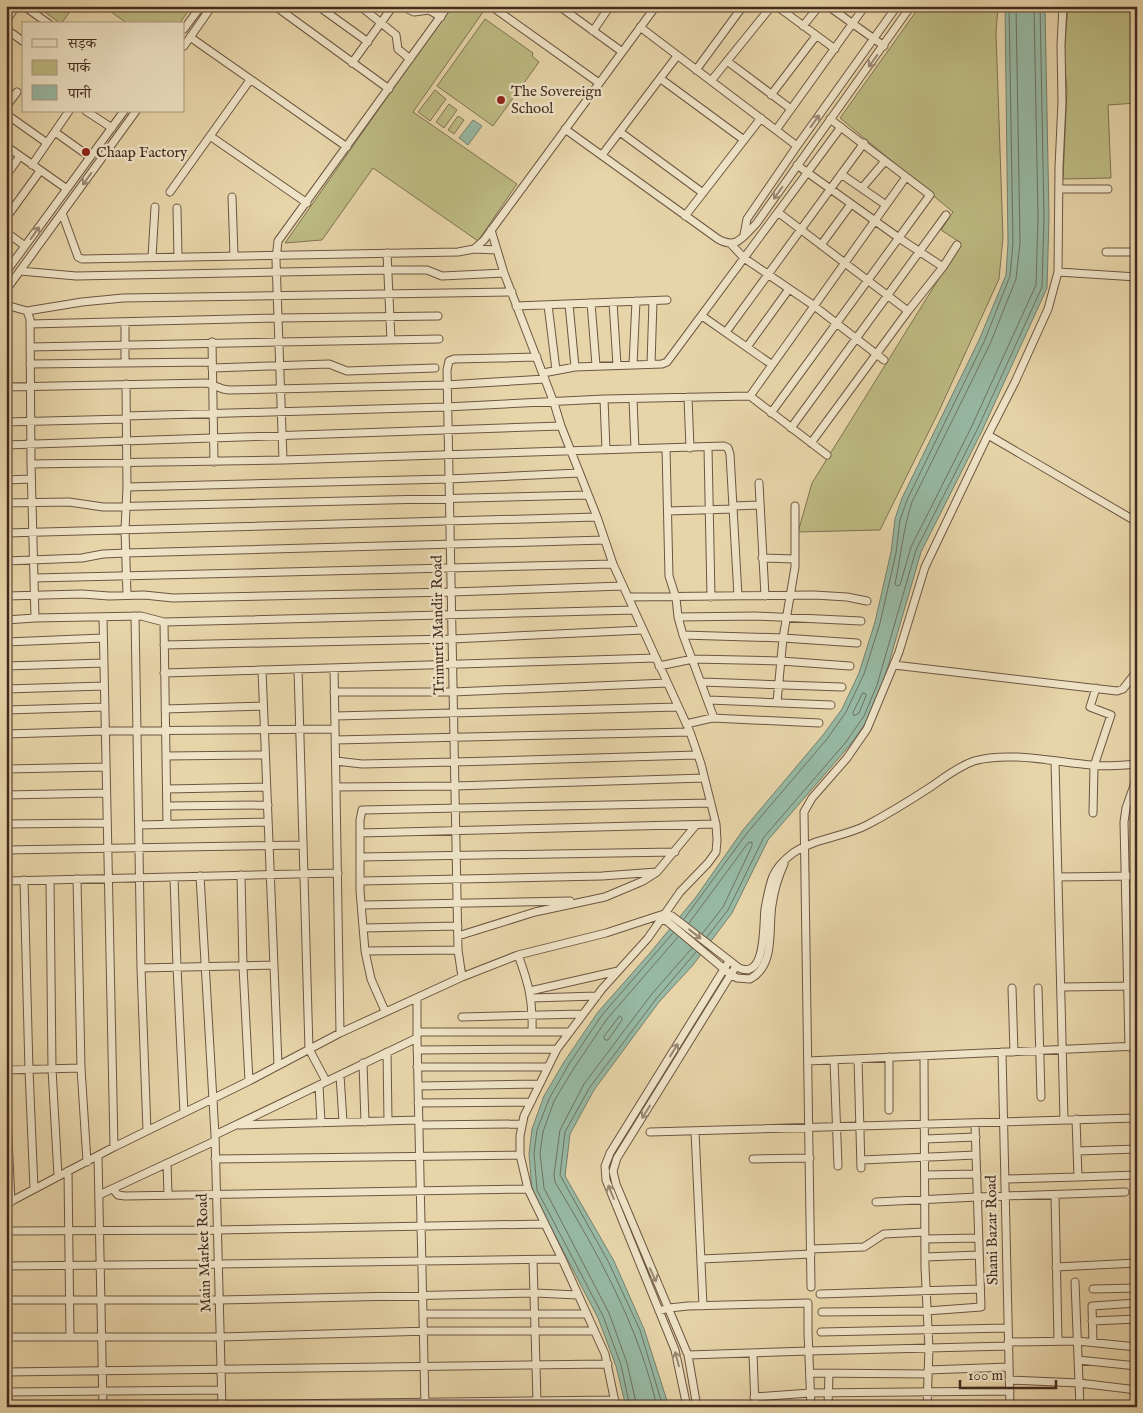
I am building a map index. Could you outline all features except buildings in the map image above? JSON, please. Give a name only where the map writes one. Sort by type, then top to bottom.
[{"type":"street","points":[[6,21],[16,6]]},
{"type":"street","points":[[24,6],[46,22]]},
{"type":"street","points":[[185,28],[201,6]]},
{"type":"street","points":[[185,44],[212,6]]},
{"type":"street","points":[[275,6],[389,89]]},
{"type":"street","points":[[318,6],[368,42]]},
{"type":"street","points":[[360,6],[396,35],[398,49],[410,59]]},
{"type":"street","points":[[352,63],[393,6]]},
{"type":"street","points":[[402,6],[414,12],[430,8],[441,17]]},
{"type":"street","points":[[284,460],[276,271],[278,241],[448,6]]},
{"type":"street","points":[[491,6],[500,9],[599,83]]},
{"type":"street","points":[[559,6],[621,51]]},
{"type":"street","points":[[593,30],[610,6]]},
{"type":"street","points":[[474,249],[481,244],[621,51],[656,6]]},
{"type":"street","points":[[696,70],[744,6]]},
{"type":"street","points":[[803,26],[819,6]]},
{"type":"street","points":[[828,6],[884,46]]},
{"type":"street","points":[[776,130],[865,6]]},
{"type":"street","points":[[744,235],[747,219],[897,6]]},
{"type":"street","points":[[731,244],[738,241],[756,224],[911,6]]},
{"type":"street","points":[[811,1287],[804,812],[806,805],[859,743],[878,705],[894,665],[925,566],[1015,382],[1048,309],[1058,272],[1063,6]]},
{"type":"street","points":[[711,81],[770,8],[777,8],[835,49]]},
{"type":"street","points":[[640,27],[797,146]]},
{"type":"street","points":[[6,29],[22,41]]},
{"type":"street","points":[[772,94],[816,36]]},
{"type":"street","points":[[190,37],[347,147]]},
{"type":"street","points":[[602,155],[677,56]]},
{"type":"street","points":[[727,61],[791,109]]},
{"type":"street","points":[[661,79],[744,140]]},
{"type":"street","points":[[170,192],[250,80]]},
{"type":"street","points":[[6,107],[17,92]]},
{"type":"street","points":[[32,165],[68,112]]},
{"type":"street","points":[[88,112],[112,128]]},
{"type":"street","points":[[8,267],[123,112]]},
{"type":"street","points":[[6,290],[135,112]]},
{"type":"street","points":[[6,114],[47,143]]},
{"type":"street","points":[[685,216],[761,118]]},
{"type":"street","points":[[770,413],[930,194],[830,119]]},
{"type":"street","points":[[6,387],[212,384],[223,390],[229,390],[446,385],[544,376],[556,370],[575,367],[667,362],[841,127]]},
{"type":"street","points":[[565,129],[718,239],[731,244],[744,258],[813,305],[884,360]]},
{"type":"street","points":[[55,132],[90,157]]},
{"type":"street","points":[[620,132],[703,193]]},
{"type":"street","points":[[210,136],[307,203]]},
{"type":"street","points":[[726,332],[864,143]]},
{"type":"street","points":[[6,146],[67,189]]},
{"type":"street","points":[[6,176],[20,156]]},
{"type":"street","points":[[862,188],[885,161]]},
{"type":"street","points":[[797,165],[943,267]]},
{"type":"street","points":[[6,218],[40,171]]},
{"type":"street","points":[[841,174],[886,205]]},
{"type":"street","points":[[750,396],[906,177]]},
{"type":"street","points":[[1059,189],[1108,190]]},
{"type":"street","points":[[232,197],[234,255]]},
{"type":"street","points":[[821,245],[851,204]]},
{"type":"street","points":[[152,257],[155,207]]},
{"type":"street","points":[[177,208],[178,256]]},
{"type":"street","points":[[62,213],[78,257],[82,259],[497,250]]},
{"type":"street","points":[[778,213],[908,311]]},
{"type":"street","points":[[791,428],[946,215]]},
{"type":"street","points":[[6,1406],[222,1406],[537,1401],[616,1403],[608,1364],[562,1259],[528,1188],[520,1155],[522,1124],[530,1102],[557,1048],[618,970],[648,938],[680,892],[696,877],[716,852],[716,824],[690,732],[613,564],[537,357],[516,306],[491,230]]},
{"type":"street","points":[[6,232],[25,246]]},
{"type":"street","points":[[811,443],[908,311],[943,267],[957,245]]},
{"type":"street","points":[[1106,252],[1137,252]]},
{"type":"street","points":[[387,253],[391,340]]},
{"type":"street","points":[[20,271],[76,276],[388,270],[427,270],[442,276],[504,273]]},
{"type":"street","points":[[1058,272],[1137,277]]},
{"type":"street","points":[[747,347],[789,289]]},
{"type":"street","points":[[6,305],[27,312],[82,302],[123,298],[512,292]]},
{"type":"street","points":[[516,306],[667,300]]},
{"type":"street","points":[[633,365],[636,301]]},
{"type":"street","points":[[651,364],[653,301]]},
{"type":"street","points":[[613,302],[617,365]]},
{"type":"street","points":[[591,303],[596,365]]},
{"type":"street","points":[[569,304],[575,367]]},
{"type":"street","points":[[548,305],[556,370]]},
{"type":"street","points":[[27,312],[30,324],[30,421],[35,618]]},
{"type":"street","points":[[30,324],[438,316]]},
{"type":"street","points":[[702,316],[771,364]]},
{"type":"street","points":[[125,323],[125,363]]},
{"type":"street","points":[[30,346],[439,339]]},
{"type":"street","points":[[212,342],[214,462]]},
{"type":"street","name":"Trimurti Mandir Road","points":[[462,977],[458,950],[446,407],[447,363],[450,359],[537,357]]},
{"type":"street","points":[[30,364],[329,364],[347,371],[435,368]]},
{"type":"street","points":[[126,384],[127,487],[125,530],[127,596]]},
{"type":"street","points":[[6,422],[214,413],[554,403],[604,399],[750,396],[827,455]]},
{"type":"street","points":[[688,397],[690,448]]},
{"type":"street","points":[[604,399],[606,450]]},
{"type":"street","points":[[633,399],[635,449]]},
{"type":"street","points":[[6,445],[561,426]]},
{"type":"street","points":[[988,435],[1137,522]]},
{"type":"street","points":[[708,446],[710,597]]},
{"type":"street","points":[[31,464],[214,462],[724,446],[729,451],[738,596]]},
{"type":"street","points":[[666,448],[668,567],[683,635],[709,700],[714,718]]},
{"type":"street","points":[[127,487],[448,479],[579,473]]},
{"type":"street","points":[[6,480],[31,479]]},
{"type":"street","points":[[758,483],[765,596]]},
{"type":"street","points":[[6,503],[69,502],[103,507],[588,495]]},
{"type":"street","points":[[668,511],[708,510],[760,505]]},
{"type":"street","points":[[777,702],[783,638],[796,559],[795,506]]},
{"type":"street","points":[[6,534],[597,517]]},
{"type":"street","points":[[6,561],[82,558],[103,554],[126,553],[605,540]]},
{"type":"street","points":[[762,558],[796,559]]},
{"type":"street","points":[[34,578],[613,564]]},
{"type":"street","points":[[6,596],[144,595],[173,598],[623,586]]},
{"type":"street","points":[[628,597],[676,598],[790,595],[834,596],[867,601]]},
{"type":"street","points":[[6,620],[141,616],[164,622],[634,610]]},
{"type":"street","points":[[135,616],[147,1131]]},
{"type":"street","points":[[678,617],[786,616],[861,621]]},
{"type":"street","points":[[103,617],[114,1147]]},
{"type":"street","points":[[164,622],[167,824]]},
{"type":"street","points":[[164,645],[452,639],[643,630]]},
{"type":"street","points":[[683,635],[783,638],[857,643]]},
{"type":"street","points":[[6,642],[103,638]]},
{"type":"street","points":[[164,673],[656,658]]},
{"type":"street","points":[[660,666],[693,659],[781,661],[850,666]]},
{"type":"street","points":[[6,666],[104,663]]},
{"type":"street","points":[[894,665],[1121,690],[1137,671]]},
{"type":"street","points":[[334,668],[340,1033]]},
{"type":"street","points":[[298,669],[309,1049],[323,1083],[321,1123]]},
{"type":"street","points":[[262,670],[278,1065]]},
{"type":"street","points":[[702,682],[842,687]]},
{"type":"street","points":[[334,692],[453,692],[667,683]]},
{"type":"street","points":[[6,689],[104,686]]},
{"type":"street","points":[[1093,813],[1094,766],[1112,715],[1090,707],[1096,688]]},
{"type":"street","points":[[709,700],[831,705]]},
{"type":"street","points":[[164,708],[263,706]]},
{"type":"street","points":[[6,710],[105,707]]},
{"type":"street","points":[[335,716],[678,708]]},
{"type":"street","points":[[686,724],[714,718],[819,723]]},
{"type":"street","points":[[6,734],[335,729]]},
{"type":"street","points":[[335,740],[690,732]]},
{"type":"street","points":[[166,756],[265,755]]},
{"type":"street","points":[[336,761],[362,764],[697,755]]},
{"type":"street","points":[[6,1094],[8,1203],[114,1147],[249,1081],[340,1033],[462,977],[518,955],[664,917],[743,970],[750,969],[758,960],[763,945],[764,919],[769,889],[778,867],[792,853],[804,846],[865,826],[956,769],[974,761],[1004,758],[1055,761],[1094,766],[1137,764]]},
{"type":"street","points":[[1055,761],[1064,1120]]},
{"type":"street","points":[[6,769],[106,767]]},
{"type":"street","points":[[808,1061],[1133,1047],[1128,986],[1124,822],[1126,808],[1137,777]]},
{"type":"street","points":[[336,787],[455,786],[704,778]]},
{"type":"street","points":[[167,789],[266,787]]},
{"type":"street","points":[[6,795],[106,793]]},
{"type":"street","points":[[386,1011],[371,979],[365,951],[363,905],[360,891],[360,812],[362,810],[711,803]]},
{"type":"street","points":[[167,806],[268,805]]},
{"type":"street","points":[[139,825],[268,822]]},
{"type":"street","points":[[6,824],[107,823]]},
{"type":"street","points":[[360,834],[716,824]]},
{"type":"street","points":[[458,936],[535,912],[605,897],[643,882],[657,872],[696,825]]},
{"type":"street","points":[[6,850],[303,845]]},
{"type":"street","points":[[360,857],[675,852]]},
{"type":"street","points":[[664,917],[727,971],[737,978],[750,980],[760,973],[768,955],[772,906],[785,860]]},
{"type":"street","points":[[6,881],[338,872]]},
{"type":"street","points":[[361,881],[602,876],[657,872]]},
{"type":"street","points":[[241,875],[243,966],[249,1081]]},
{"type":"street","name":"Main Market Road","points":[[200,876],[215,1138],[222,1406]]},
{"type":"street","points":[[1058,877],[1137,876]]},
{"type":"street","points":[[174,877],[184,1113]]},
{"type":"street","points":[[24,880],[34,1189]]},
{"type":"street","points":[[50,880],[52,1069],[58,1176]]},
{"type":"street","points":[[77,880],[81,1068],[87,1162]]},
{"type":"street","points":[[363,905],[589,901]]},
{"type":"street","points":[[364,928],[458,926]]},
{"type":"street","points":[[365,951],[458,950]]},
{"type":"street","points":[[518,955],[531,994],[532,1032]]},
{"type":"street","points":[[687,1407],[675,1350],[606,1180],[605,1166],[610,1154],[732,963]]},
{"type":"street","points":[[142,968],[274,965]]},
{"type":"street","points":[[531,994],[618,970]]},
{"type":"street","points":[[697,1407],[688,1355],[651,1271],[616,1184],[613,1171],[614,1166],[727,971]]},
{"type":"street","points":[[1061,987],[1137,986]]},
{"type":"street","points":[[1012,988],[1014,1052]]},
{"type":"street","points":[[1038,988],[1041,1097]]},
{"type":"street","points":[[531,994],[597,996]]},
{"type":"street","points":[[417,998],[424,1404]]},
{"type":"street","points":[[462,1017],[583,1014]]},
{"type":"street","points":[[99,1195],[167,1163],[235,1126],[387,1052],[417,1035],[569,1032]]},
{"type":"street","points":[[417,1050],[557,1048]]},
{"type":"street","points":[[387,1052],[388,1121]]},
{"type":"street","name":"Shani Bazar Road","points":[[1002,1052],[1010,1407]]},
{"type":"street","points":[[924,1056],[925,1257],[929,1348],[927,1407]]},
{"type":"street","points":[[888,1058],[889,1110]]},
{"type":"street","points":[[858,1059],[861,1168]]},
{"type":"street","points":[[834,1060],[838,1166]]},
{"type":"street","points":[[363,1064],[365,1122]]},
{"type":"street","points":[[417,1067],[547,1067]]},
{"type":"street","points":[[6,1070],[81,1068]]},
{"type":"street","points":[[340,1075],[343,1122]]},
{"type":"street","points":[[418,1086],[539,1084]]},
{"type":"street","points":[[418,1103],[530,1102]]},
{"type":"street","points":[[650,1132],[1137,1118]]},
{"type":"street","points":[[1076,1120],[1078,1177]]},
{"type":"street","points":[[235,1126],[388,1121],[522,1124]]},
{"type":"street","points":[[822,1312],[927,1311],[981,1307],[975,1124]]},
{"type":"street","points":[[694,1131],[703,1306]]},
{"type":"street","points":[[925,1140],[976,1137]]},
{"type":"street","points":[[1078,1151],[1137,1149]]},
{"type":"street","points":[[215,1159],[520,1155]]},
{"type":"street","points":[[861,1160],[976,1155]]},
{"type":"street","points":[[98,1156],[103,1406]]},
{"type":"street","points":[[754,1159],[810,1158]]},
{"type":"street","points":[[167,1163],[168,1196]]},
{"type":"street","points":[[68,1171],[70,1337]]},
{"type":"street","points":[[925,1175],[977,1174]]},
{"type":"street","points":[[1005,1179],[1137,1175]]},
{"type":"street","points":[[112,1188],[120,1196],[168,1196],[420,1192],[528,1188]]},
{"type":"street","points":[[876,1202],[1125,1192]]},
{"type":"street","points":[[1055,1194],[1058,1341]]},
{"type":"street","points":[[6,1231],[217,1230],[544,1224]]},
{"type":"street","points":[[701,1259],[864,1247],[884,1234],[978,1238]]},
{"type":"street","points":[[925,1257],[979,1255]]},
{"type":"street","points":[[6,1266],[562,1259]]},
{"type":"street","points":[[533,1260],[537,1401]]},
{"type":"street","points":[[1056,1266],[1137,1264]]},
{"type":"street","points":[[1075,1282],[1080,1407]]},
{"type":"street","points":[[1092,1289],[1137,1288]]},
{"type":"street","points":[[820,1294],[980,1289]]},
{"type":"street","points":[[6,1300],[219,1300],[534,1293],[578,1295]]},
{"type":"street","points":[[659,1311],[668,1308],[703,1306],[808,1303],[810,1407]]},
{"type":"street","points":[[1093,1342],[1092,1306],[1137,1303]]},
{"type":"street","points":[[423,1314],[586,1314]]},
{"type":"street","points":[[1092,1321],[1137,1319]]},
{"type":"street","points":[[822,1332],[1008,1328]]},
{"type":"street","points":[[6,1337],[220,1337],[535,1330],[594,1331]]},
{"type":"street","points":[[688,1355],[929,1348],[1058,1341],[1093,1342],[1137,1347]]},
{"type":"street","points":[[753,1353],[755,1407]]},
{"type":"street","points":[[1078,1360],[1137,1366]]},
{"type":"street","points":[[6,1372],[608,1364]]},
{"type":"street","points":[[810,1373],[928,1372],[1009,1367]]},
{"type":"street","points":[[828,1407],[829,1373]]},
{"type":"street","points":[[1009,1380],[1079,1383],[1137,1390]]},
{"type":"street","points":[[6,1392],[221,1390]]},
{"type":"street","points":[[754,1397],[810,1393],[1010,1391]]},
{"type":"green space","points":[[37,6],[74,6],[62,22],[58,22]]},
{"type":"green space","points":[[103,6],[192,6],[180,22],[125,22]]},
{"type":"green space","points":[[451,6],[474,6],[483,12],[413,112],[517,184],[478,241],[373,168],[322,240],[285,243]]},
{"type":"green space","points":[[920,6],[998,6],[996,33],[1003,237],[999,279],[939,411],[880,530],[798,532],[812,483],[961,243],[941,230],[953,212],[840,118]]},
{"type":"green space","points":[[1068,6],[1137,6],[1137,103],[1108,105],[1111,178],[1063,179],[1067,90],[1064,57]]},
{"type":"green space","points":[[485,19],[533,53],[532,56],[539,62],[493,126],[437,86]]},
{"type":"green space","points":[[435,90],[446,99],[430,121],[418,112]]},
{"type":"green space","points":[[449,104],[457,110],[444,128],[436,122]]},
{"type":"green space","points":[[458,116],[464,120],[454,134],[448,130]]},
{"type":"water","points":[[1005,6],[1045,6],[1049,217],[1047,288],[981,433],[921,552],[882,687],[869,718],[850,745],[768,840],[732,913],[693,965],[659,1002],[594,1090],[570,1134],[565,1176],[614,1261],[644,1329],[669,1407],[626,1407],[616,1366],[598,1318],[532,1191],[529,1154],[532,1129],[544,1096],[564,1062],[598,1012],[696,897],[743,830],[823,735],[842,709],[859,673],[875,622],[891,552],[895,519],[902,498],[979,340],[1006,275],[1008,243]]},
{"type":"water","points":[[473,120],[482,126],[468,145],[459,138]]},
{"type":"place","name":"The Sovereign School","points":[[501,100]]},
{"type":"place","name":"Chaap Factory","points":[[86,152]]}]
